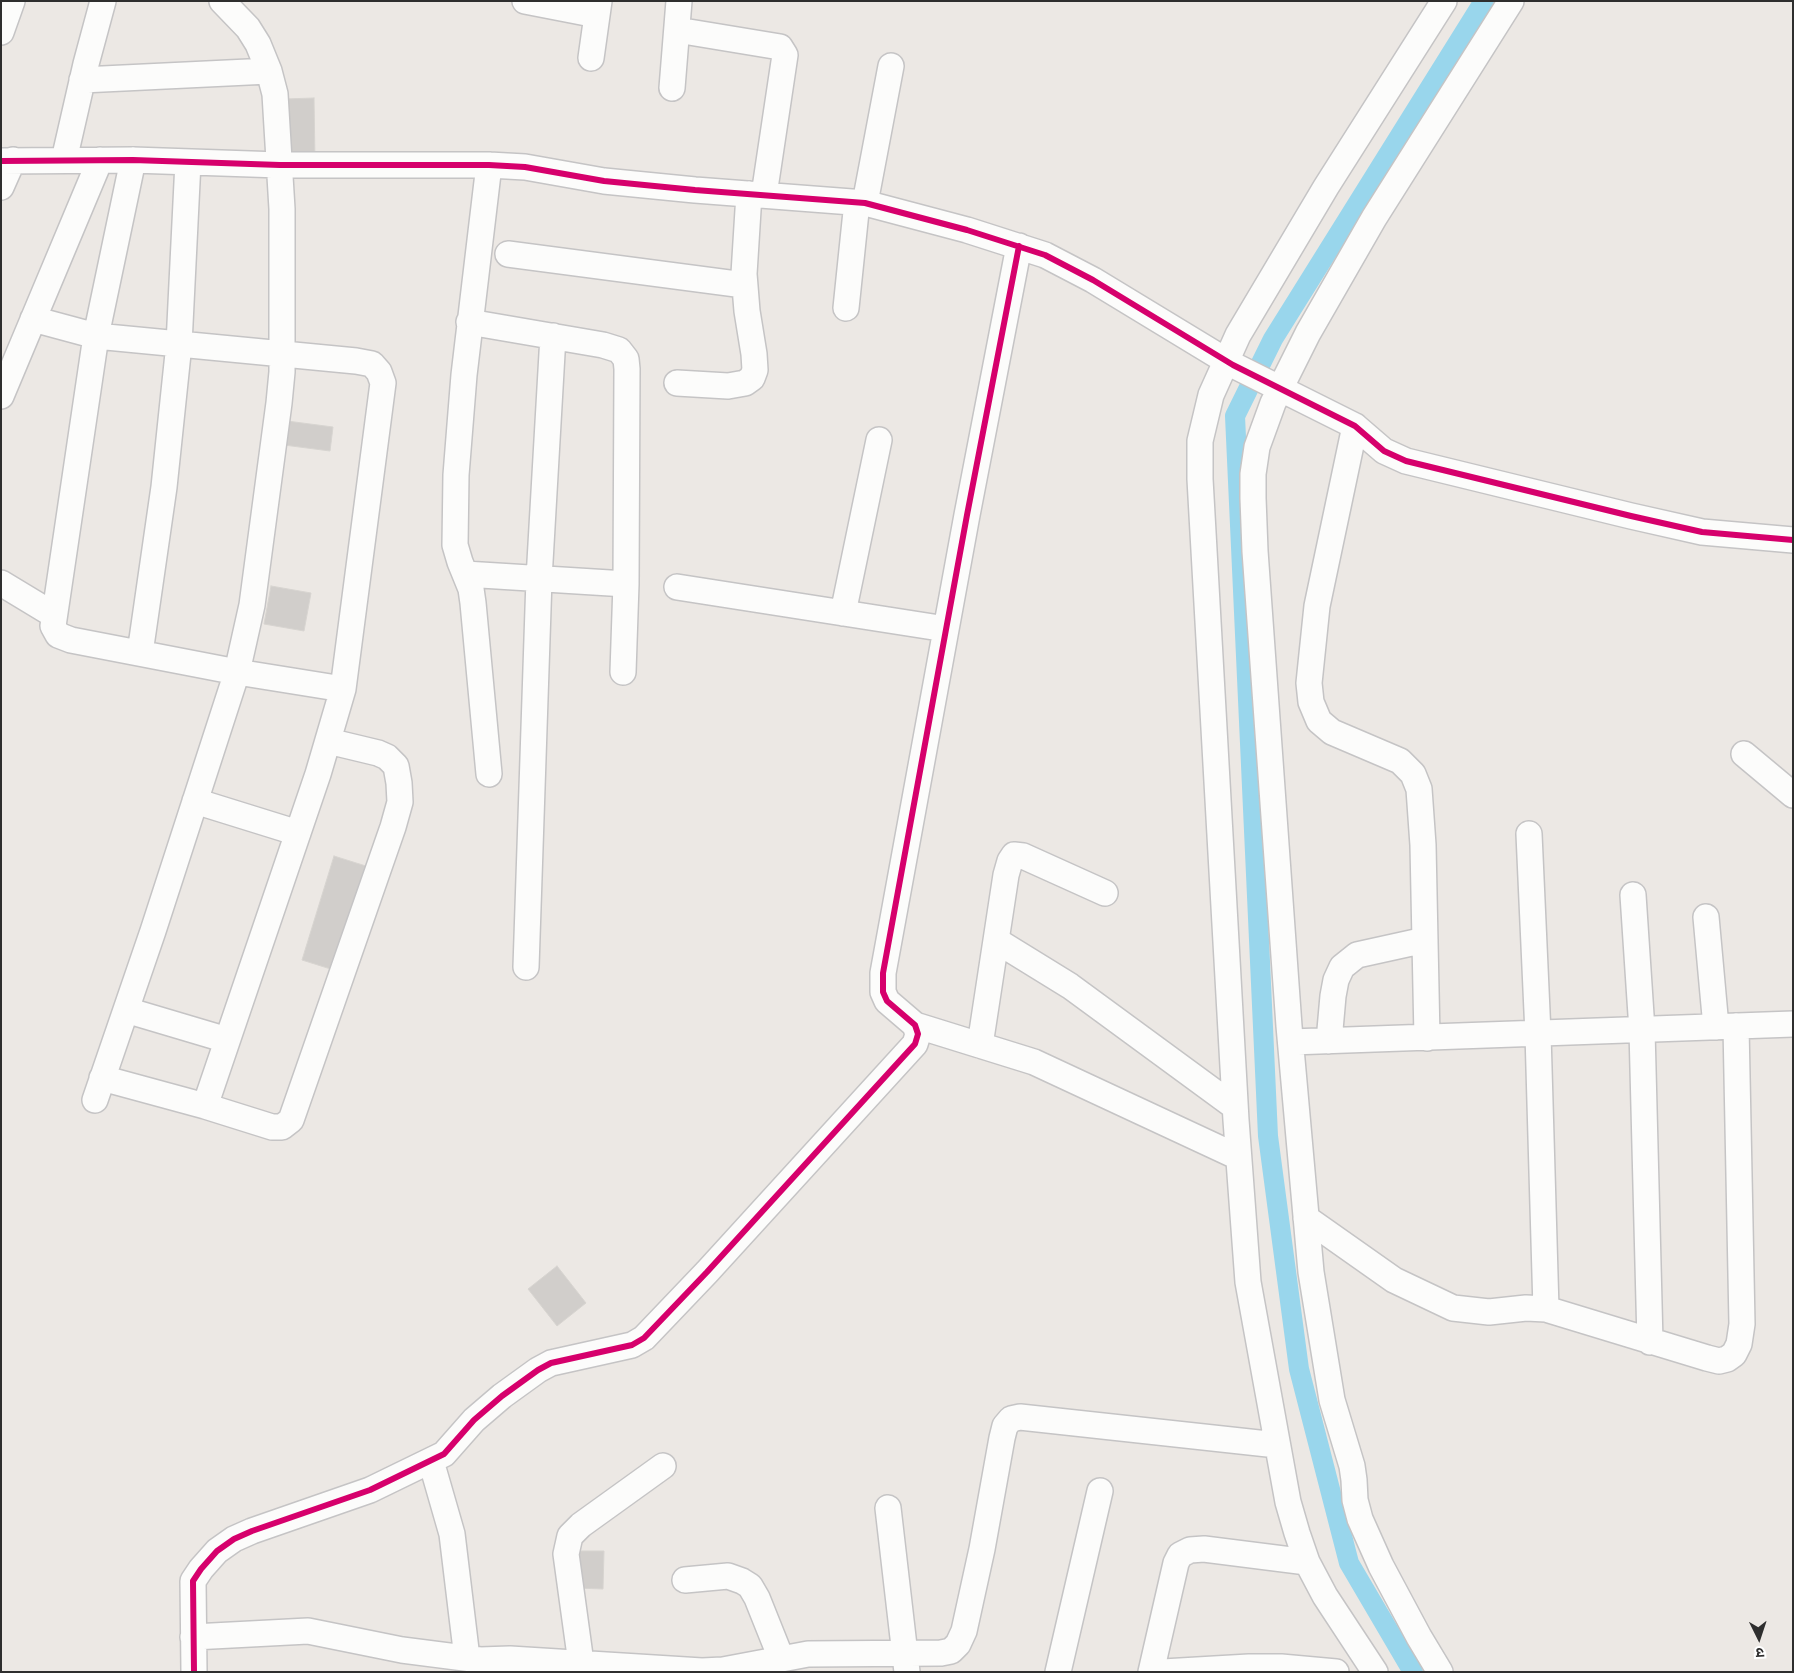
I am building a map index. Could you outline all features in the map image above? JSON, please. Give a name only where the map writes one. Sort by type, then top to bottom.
[{"type":"street","points":[[1,32],[12,1]]},
{"type":"street","points":[[64,160],[82,80],[103,1]]},
{"type":"street","points":[[222,1],[248,28],[258,44],[269,71],[276,103],[282,209],[282,354],[279,403],[252,605],[237,672],[126,1010],[98,1089],[205,1106],[272,1127],[282,1127],[291,1120],[400,802],[396,766],[387,757],[328,740]]},
{"type":"street","points":[[526,1],[598,8],[591,58]]},
{"type":"street","points":[[672,88],[679,1]]},
{"type":"street","points":[[1374,1672],[1325,1596],[1307,1562],[1288,1502],[1248,1282],[1235,1107],[1200,479],[1200,441],[1211,395],[1230,363],[1238,335],[1326,187],[1444,1]]},
{"type":"street","points":[[1440,1672],[1418,1637],[1381,1566],[1360,1519],[1355,1500],[1352,1466],[1332,1400],[1311,1272],[1291,1042],[1254,551],[1252,498],[1257,448],[1273,403],[1275,386],[1308,333],[1374,218],[1511,1]]},
{"type":"street","points":[[677,30],[780,48],[785,55],[757,195],[744,274],[755,370],[752,378],[745,383],[728,386],[677,383]]},
{"type":"street","points":[[846,308],[861,202],[892,66]]},
{"type":"street","points":[[82,80],[269,71]]},
{"type":"street","points":[[1,396],[100,160]]},
{"type":"street","points":[[133,160],[96,336],[54,615],[54,626],[58,635],[71,640],[237,672],[343,689]]},
{"type":"street","points":[[1,187],[7,161],[133,160],[280,165],[488,164],[525,167],[604,181],[861,202],[967,230],[1052,258],[1093,280],[1230,363],[1355,426],[1384,451],[1406,462],[1702,532],[1793,540]]},
{"type":"street","points":[[140,653],[164,487],[179,344],[188,162]]},
{"type":"street","points":[[488,164],[470,322],[456,475],[455,545],[471,588],[489,774]]},
{"type":"street","points":[[1019,246],[946,629],[884,973],[883,992],[888,1002],[915,1025],[1034,1062],[1238,1156]]},
{"type":"street","points":[[508,254],[744,285]]},
{"type":"street","points":[[34,319],[96,336],[372,364],[379,372],[383,383],[343,689],[298,833],[205,1106]]},
{"type":"street","points":[[470,322],[603,345],[619,350],[626,359],[626,584],[623,672]]},
{"type":"street","points":[[526,967],[539,579],[553,336]]},
{"type":"street","points":[[1355,426],[1317,606],[1309,683],[1311,702],[1320,721],[1332,732],[1400,761],[1413,774],[1419,789],[1423,846],[1427,1038]]},
{"type":"street","points":[[843,613],[879,440]]},
{"type":"street","points":[[465,574],[626,584]]},
{"type":"street","points":[[1,583],[54,615]]},
{"type":"street","points":[[677,587],[946,629]]},
{"type":"street","points":[[1744,754],[1793,795]]},
{"type":"street","points":[[195,801],[298,833]]},
{"type":"street","points":[[1529,834],[1538,1034],[1546,1309]]},
{"type":"street","points":[[980,1045],[1006,875],[1014,855],[1023,856],[1105,893]]},
{"type":"street","points":[[1633,895],[1642,1030],[1650,1342]]},
{"type":"street","points":[[1306,1218],[1394,1280],[1453,1308],[1489,1312],[1526,1308],[1546,1309],[1650,1342],[1719,1361],[1727,1359],[1734,1354],[1739,1344],[1742,1324],[1742,1284],[1726,1027],[1706,917]]},
{"type":"street","points":[[1329,1041],[1333,996],[1336,980],[1342,967],[1357,955],[1425,940]]},
{"type":"street","points":[[997,941],[1070,986],[1235,1107]]},
{"type":"street","points":[[126,1010],[227,1040]]},
{"type":"street","points":[[1291,1042],[1793,1024]]},
{"type":"street","points":[[194,1672],[193,1581],[200,1569],[217,1552],[234,1539],[252,1531],[351,1497],[444,1454],[474,1420],[502,1396],[538,1370],[560,1361],[632,1345],[644,1338],[707,1272],[915,1044],[918,1034],[915,1025]]},
{"type":"street","points":[[193,1637],[308,1631],[372,1645],[467,1658],[702,1671],[723,1670],[808,1654],[906,1663],[951,1651],[958,1644],[964,1631],[975,1585],[1002,1438],[1005,1426],[1011,1419],[1020,1417],[1277,1445]]},
{"type":"street","points":[[431,1461],[452,1534],[467,1658]]},
{"type":"street","points":[[581,1663],[566,1554],[570,1536],[581,1525],[663,1466]]},
{"type":"street","points":[[1058,1672],[1100,1491]]},
{"type":"street","points":[[888,1508],[906,1663]]},
{"type":"street","points":[[1151,1672],[1176,1563],[1180,1555],[1190,1550],[1204,1549],[1307,1562]]},
{"type":"street","points":[[685,1580],[728,1576],[750,1586],[757,1598],[781,1658]]},
{"type":"street","points":[[1163,1672],[1257,1667],[1336,1672]]},
{"type":"building","points":[[314,98],[315,161],[285,162],[284,99]]},
{"type":"building","points":[[287,421],[333,427],[330,451],[284,445]]},
{"type":"building","points":[[271,586],[311,593],[304,631],[264,624]]},
{"type":"building","points":[[334,856],[369,867],[337,971],[302,960]]},
{"type":"building","points":[[557,1266],[586,1303],[557,1326],[528,1289]]},
{"type":"building","points":[[575,1551],[604,1551],[603,1589],[575,1588]]},
{"type":"waterway","points":[[1413,1672],[1349,1563],[1299,1369],[1268,1136],[1235,416],[1273,339],[1484,1]]},
{"type":"cycle path","points":[[1,161],[133,160],[280,165],[489,165],[525,167],[604,181],[865,203],[967,230],[1045,255],[1093,280],[1233,365],[1355,426],[1384,451],[1406,461],[1702,532],[1793,540]]},
{"type":"cycle path","points":[[194,1672],[193,1581],[217,1551],[234,1539],[252,1531],[370,1490],[444,1454],[474,1420],[502,1396],[551,1363],[632,1345],[644,1338],[707,1272],[915,1044],[918,1034],[915,1025],[887,1001],[883,992],[883,973],[967,515],[1019,246]]}]
